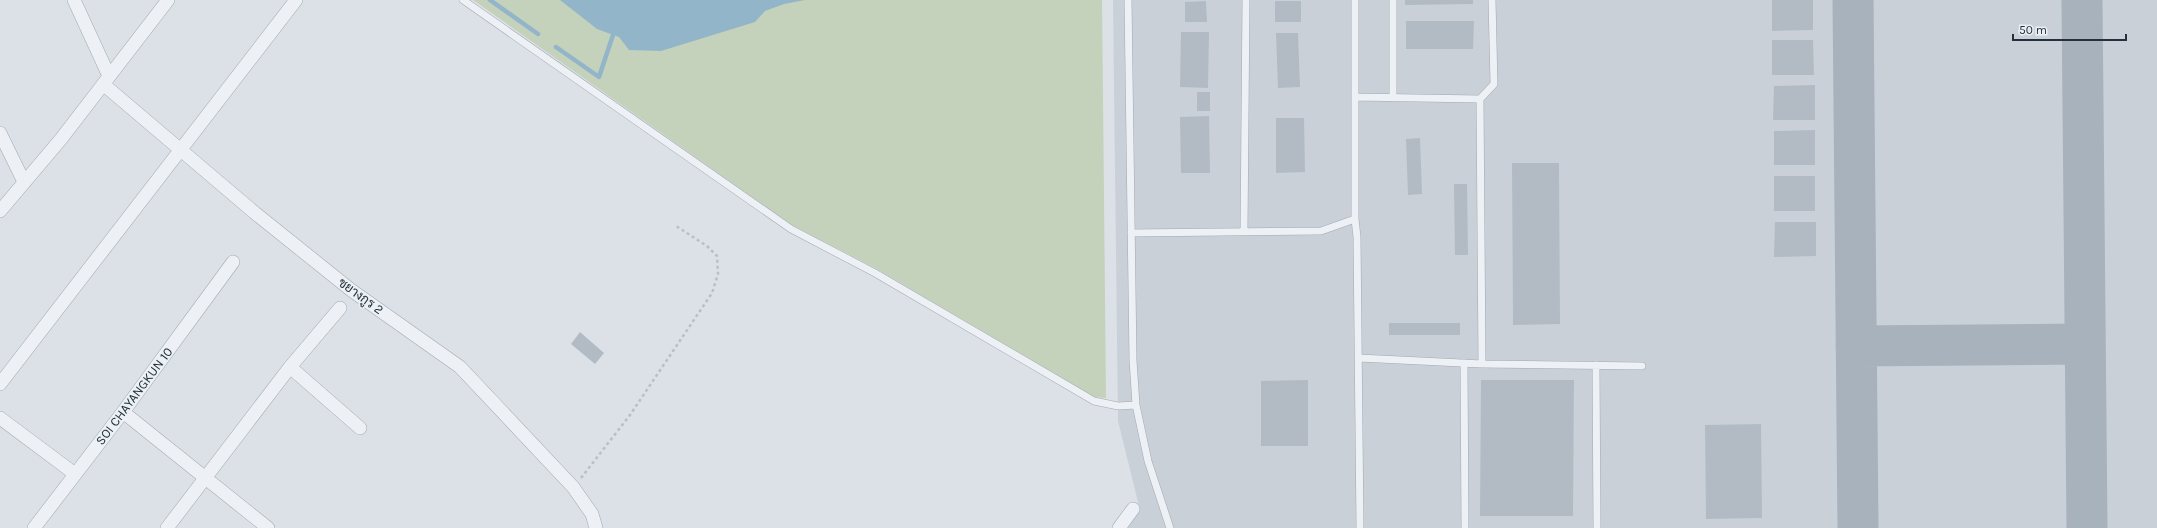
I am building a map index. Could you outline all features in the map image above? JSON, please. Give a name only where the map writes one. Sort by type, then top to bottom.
[{"type":"street","points":[[74,0],[106,80]]},
{"type":"street","points":[[0,211],[60,139],[168,0]]},
{"type":"street","points":[[0,384],[182,151],[296,0]]},
{"type":"street","name":"ชยางกูร 2","points":[[106,80],[182,151],[351,290],[460,367],[573,487],[592,514],[596,528]]},
{"type":"street","points":[[0,133],[24,182]]},
{"type":"street","name":"SOI CHAYANGKUN 10","points":[[34,528],[123,412],[233,262]]},
{"type":"street","points":[[167,528],[290,367],[340,308]]},
{"type":"street","points":[[290,367],[360,428]]},
{"type":"street","points":[[123,412],[268,528]]},
{"type":"street","points":[[0,418],[75,474]]},
{"type":"street","points":[[1119,528],[1133,509]]},
{"type":"lane","points":[[462,0],[791,229],[874,274],[1094,401],[1118,406],[1136,405]]},
{"type":"lane","points":[[1128,0],[1130,232],[1133,360],[1136,405],[1148,460],[1170,528]]},
{"type":"lane","points":[[1244,232],[1246,0]]},
{"type":"lane","points":[[1355,0],[1355,219],[1359,358],[1360,528]]},
{"type":"lane","points":[[1393,0],[1393,98]]},
{"type":"lane","points":[[1482,364],[1480,99],[1494,84],[1492,0]]},
{"type":"lane","points":[[1356,97],[1480,99]]},
{"type":"lane","points":[[1130,232],[1321,231],[1355,219]]},
{"type":"lane","points":[[1359,358],[1482,364],[1642,366]]},
{"type":"lane","points":[[1464,363],[1465,528]]},
{"type":"lane","points":[[1596,365],[1597,528]]},
{"type":"path","points":[[573,487],[630,415],[712,293],[718,274],[717,256],[707,246],[676,226]]},
{"type":"shaded area","points":[[1113,0],[2157,0],[2157,528],[1127,528],[1140,510],[1118,421]]},
{"type":"green space","points":[[473,0],[1102,0],[1106,398],[1094,397],[875,268],[792,225]]},
{"type":"water","points":[[560,0],[805,0],[784,4],[765,11],[755,22],[661,51],[629,50],[619,37],[597,29]]},
{"type":"building","points":[[1405,0],[1473,0],[1473,4],[1405,5]]},
{"type":"building","points":[[1772,0],[1813,0],[1813,30],[1772,31]]},
{"type":"building","points":[[1206,1],[1207,22],[1185,22],[1185,2]]},
{"type":"building","points":[[1275,1],[1301,1],[1301,22],[1275,22]]},
{"type":"building","points":[[1406,21],[1474,21],[1473,49],[1406,49]]},
{"type":"building","points":[[1181,32],[1209,32],[1208,88],[1180,87]]},
{"type":"building","points":[[1276,33],[1298,33],[1300,87],[1278,88]]},
{"type":"building","points":[[1772,40],[1813,40],[1814,75],[1772,75]]},
{"type":"building","points":[[1815,85],[1815,120],[1773,120],[1774,86]]},
{"type":"building","points":[[1197,92],[1210,92],[1210,111],[1197,111]]},
{"type":"building","points":[[1209,116],[1210,173],[1181,173],[1180,117]]},
{"type":"building","points":[[1276,118],[1304,118],[1305,172],[1276,173]]},
{"type":"building","points":[[1815,130],[1815,165],[1774,165],[1774,131]]},
{"type":"building","points":[[1420,138],[1422,194],[1408,195],[1406,139]]},
{"type":"building","points":[[1512,163],[1559,163],[1560,324],[1513,325]]},
{"type":"building","points":[[1774,176],[1815,176],[1815,211],[1774,211]]},
{"type":"building","points":[[1454,184],[1467,184],[1468,255],[1455,255]]},
{"type":"building","points":[[1775,222],[1816,222],[1816,256],[1774,257]]},
{"type":"building","points":[[1389,323],[1460,323],[1460,335],[1389,335]]},
{"type":"building","points":[[580,332],[604,353],[595,364],[571,344]]},
{"type":"building","points":[[1308,380],[1308,446],[1261,446],[1261,381]]},
{"type":"building","points":[[1481,380],[1574,380],[1573,516],[1480,516]]},
{"type":"building","points":[[1761,424],[1762,518],[1706,519],[1705,425]]},
{"type":"waterway","points":[[490,0],[538,34]]},
{"type":"waterway","points":[[556,47],[599,77],[613,35]]},
{"type":"taxiway","points":[[1853,0],[1858,528]]},
{"type":"taxiway","points":[[2082,0],[2087,528]]},
{"type":"taxiway","points":[[1856,346],[2085,344]]}]
